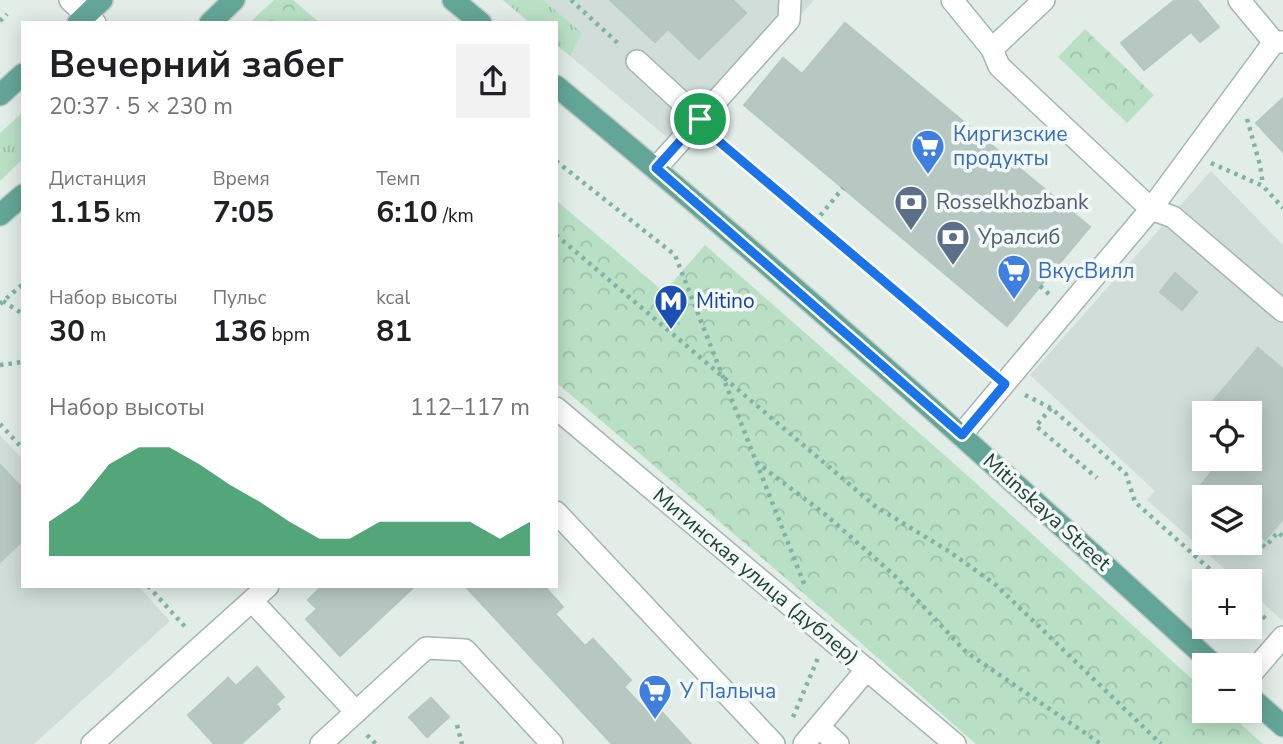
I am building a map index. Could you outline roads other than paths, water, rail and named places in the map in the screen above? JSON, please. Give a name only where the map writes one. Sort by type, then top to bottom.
[{"type":"main road","points":[[86,20],[102,0]]},
{"type":"main road","points":[[211,21],[233,0]]},
{"type":"main road","points":[[453,0],[479,21]]},
{"type":"main road","points":[[0,95],[21,76]]},
{"type":"main road","name":"Mitinskaya Street","points":[[558,88],[656,168],[962,435],[1201,653]]},
{"type":"main road","points":[[0,215],[21,197]]},
{"type":"main road","points":[[1262,708],[1283,726]]},
{"type":"street","points":[[70,0],[86,20]]},
{"type":"street","points":[[656,168],[789,20],[790,0]]},
{"type":"street","points":[[952,0],[992,49],[999,66],[1151,209],[1173,217],[1283,311]]},
{"type":"street","points":[[992,49],[1044,0]]},
{"type":"street","points":[[962,435],[1151,209],[1239,89],[1278,42],[1239,0]]},
{"type":"street","points":[[637,61],[700,119]]},
{"type":"street","name":"Митинская улица (дублер)","points":[[558,410],[955,744]]},
{"type":"street","points":[[558,514],[773,743]]},
{"type":"street","points":[[92,744],[260,593],[356,712]]},
{"type":"street","points":[[1262,661],[1283,637]]},
{"type":"street","points":[[321,744],[426,648],[465,650],[552,744]]},
{"type":"street","points":[[804,744],[867,669]]},
{"type":"street","points":[[819,727],[838,744]]},
{"type":"place","name":"Киргизские продукты","points":[[928,176]]},
{"type":"place","name":"Rosselkhozbank","points":[[911,232]]},
{"type":"place","name":"Уралсиб","points":[[953,267]]},
{"type":"place","name":"ВкусВилл","points":[[1014,301]]},
{"type":"place","name":"Mitino","points":[[671,331]]},
{"type":"place","name":"У Палыча","points":[[655,721]]}]
